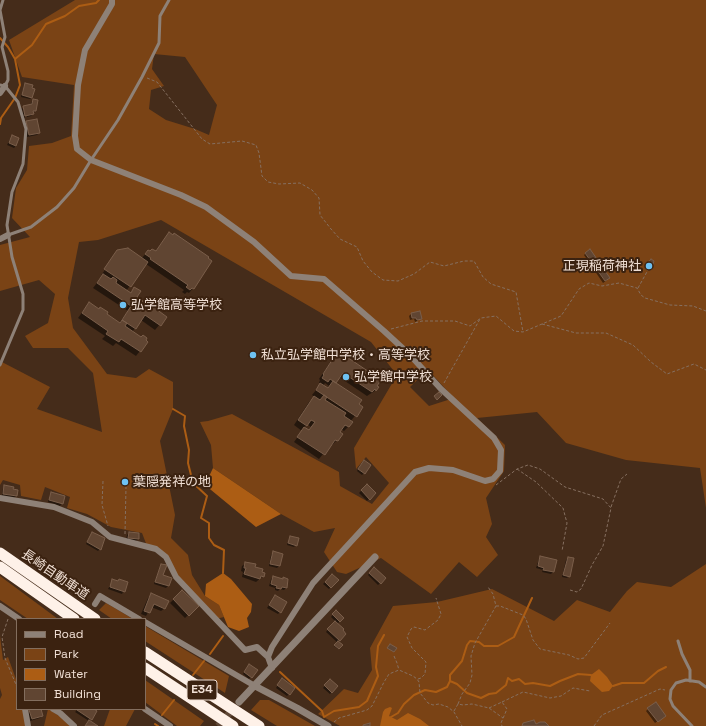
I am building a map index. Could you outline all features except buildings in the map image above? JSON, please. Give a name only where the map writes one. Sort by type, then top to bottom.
[{"type":"highway","name":"長崎自動車道","points":[[0,553],[94,618]]},
{"type":"highway","name":"長崎自動車道","points":[[0,566],[73,618]]},
{"type":"highway","name":"E34","points":[[146,653],[259,726]]},
{"type":"highway","name":"E34","points":[[146,669],[233,726]]},
{"type":"street","points":[[112,0],[112,4],[85,50],[78,85],[74,136],[76,149],[91,160],[181,195],[206,207],[254,242],[291,276],[324,279],[410,355],[441,388],[494,438],[501,450],[500,471],[493,479],[485,481],[454,470],[429,468],[415,472],[313,583],[272,647],[268,657]]},
{"type":"street","points":[[0,93],[2,86]]},
{"type":"street","points":[[0,239],[8,235]]},
{"type":"street","points":[[0,498],[54,507],[92,522],[110,537],[156,549],[166,556],[176,577],[245,650],[257,647],[268,657],[272,668]]},
{"type":"street","points":[[239,702],[375,557]]},
{"type":"street","points":[[95,604],[100,596],[137,618]]},
{"type":"street","points":[[0,606],[18,618]]},
{"type":"street","points":[[146,623],[255,686],[331,725]]},
{"type":"street","points":[[146,709],[170,726]]},
{"type":"street","points":[[25,710],[28,726]]},
{"type":"street","points":[[55,710],[74,726]]},
{"type":"lane","points":[[0,365],[23,310],[23,294],[12,257],[7,225],[12,192],[23,164],[26,129],[18,102],[2,86],[8,80],[8,71],[2,47],[5,37],[0,10],[3,0]]},
{"type":"lane","points":[[8,235],[30,227],[57,207],[74,188],[118,120],[142,77],[159,43],[160,16],[170,0]]},
{"type":"lane","points":[[678,641],[682,654],[690,670],[690,681]]},
{"type":"lane","points":[[692,726],[673,706],[670,699],[671,690],[676,682],[686,680],[699,682],[706,687]]},
{"type":"path","points":[[142,77],[158,82],[202,139],[210,144],[242,140],[256,145],[259,153],[262,176],[268,182],[279,184],[300,184],[312,190],[319,198],[320,216],[330,229],[340,239],[358,247],[364,262],[372,272],[383,280],[398,281],[414,274],[430,262],[444,266],[464,261],[474,261],[483,277],[491,284],[516,292],[523,332]]},
{"type":"path","points":[[637,288],[648,270]]},
{"type":"path","points":[[384,331],[397,326],[422,321],[454,321],[470,326],[480,318],[496,316],[514,331],[523,332],[561,316],[578,290],[589,283],[602,286],[619,283],[637,288],[641,295],[645,298],[670,305],[693,306],[706,312]]},
{"type":"path","points":[[441,388],[480,318]]},
{"type":"path","points":[[542,324],[576,333],[606,332],[633,346],[667,374],[694,364],[706,370]]},
{"type":"path","points":[[485,481],[490,485],[497,485],[516,469],[528,465],[540,469],[565,487],[603,499],[611,508]]},
{"type":"path","points":[[516,469],[536,482],[563,508],[568,523],[562,551]]},
{"type":"path","points":[[570,590],[577,592],[581,589],[603,546],[611,508],[622,479],[627,474]]},
{"type":"path","points":[[103,481],[102,504],[110,537]]},
{"type":"path","points":[[125,540],[126,487]]},
{"type":"path","points":[[454,712],[472,675],[471,656],[476,639],[496,606],[493,594],[488,587]]},
{"type":"path","points":[[417,679],[421,678],[425,674],[426,662],[412,648],[407,637],[410,629],[414,627],[425,630],[438,620],[440,614],[436,598]]},
{"type":"path","points":[[496,606],[500,606],[526,618],[533,640],[540,649],[568,655],[578,659],[584,658],[610,623]]},
{"type":"path","points":[[11,613],[2,637],[5,658],[16,685]]},
{"type":"path","points":[[394,656],[398,663],[399,670]]},
{"type":"path","points":[[331,725],[339,718],[367,710],[372,706],[389,674],[399,670],[417,679],[419,682],[420,693],[428,703],[448,707],[454,712],[462,726]]},
{"type":"path","points":[[489,708],[523,692],[550,698],[561,696],[573,688],[590,691]]},
{"type":"path","points":[[594,726],[602,715],[660,689],[671,690]]},
{"type":"path","points":[[502,702],[507,709],[502,718],[502,726]]},
{"type":"path","points":[[458,704],[472,704],[489,708],[502,718]]},
{"type":"green space","points":[[75,0],[706,0],[706,508],[700,468],[626,460],[566,443],[537,412],[477,418],[505,445],[504,471],[486,498],[492,524],[486,537],[498,555],[477,577],[459,562],[431,594],[381,558],[346,574],[337,572],[324,552],[335,528],[314,532],[281,514],[213,468],[211,445],[200,422],[232,414],[339,472],[340,486],[372,504],[389,483],[366,457],[356,469],[354,448],[397,375],[371,342],[161,220],[98,240],[79,242],[68,298],[73,328],[107,374],[136,378],[149,369],[173,382],[173,409],[160,441],[175,515],[171,538],[188,555],[192,575],[205,596],[219,605],[224,617],[216,619],[176,577],[166,556],[147,546],[142,533],[111,527],[87,514],[67,508],[70,497],[45,487],[41,500],[21,496],[20,485],[3,480],[0,485],[0,361],[50,387],[37,409],[102,432],[93,373],[68,348],[33,348],[25,336],[48,323],[55,294],[39,280],[0,291],[0,245],[30,237],[12,218],[16,188],[27,170],[29,146],[52,143],[71,136],[74,85],[22,77],[9,40]],"holes":[[[154,54],[185,57],[217,105],[209,135],[166,120],[149,109],[151,90],[164,86],[152,69]],[[428,370],[454,398],[429,406],[410,387]]]},
{"type":"green space","points":[[706,564],[706,726],[340,726],[318,714],[344,689],[358,693],[372,670],[370,648],[393,606],[437,602],[492,589],[554,621],[577,600],[610,612],[627,591],[637,582],[671,587]]},
{"type":"green space","points":[[0,576],[57,618],[27,618],[0,600]]},
{"type":"green space","points":[[106,603],[131,618],[111,618],[99,610]]},
{"type":"green space","points":[[146,627],[229,676],[225,693],[146,642]]},
{"type":"green space","points":[[0,636],[3,660],[8,657],[16,679],[16,710],[26,710],[29,726],[0,726],[0,699],[2,695],[0,688]]},
{"type":"green space","points":[[146,681],[204,721],[200,726],[177,726],[146,703]]},
{"type":"green space","points":[[260,700],[269,700],[315,726],[277,726],[251,710]]},
{"type":"green space","points":[[48,710],[50,710],[61,717],[71,726],[44,726]]},
{"type":"green space","points":[[110,710],[134,710],[126,726],[104,726]]},
{"type":"water","points":[[213,468],[281,514],[256,527],[205,485]]},
{"type":"water","points":[[223,573],[231,579],[252,604],[251,612],[247,618],[249,627],[239,631],[228,627],[219,605],[205,596],[206,584]]},
{"type":"water","points":[[599,669],[613,686],[609,691],[602,692],[590,681],[591,675]]},
{"type":"water","points":[[390,707],[392,708],[389,716],[397,720],[408,713],[420,719],[429,726],[380,726],[383,712],[385,709]]},
{"type":"waterway","points":[[15,59],[32,45],[46,24],[65,16],[79,6],[96,3],[99,0]]},
{"type":"waterway","points":[[0,38],[8,47],[15,59],[20,85],[15,98],[1,118],[0,124]]},
{"type":"waterway","points":[[173,409],[185,416],[184,426],[189,450],[188,463],[193,483],[207,496],[201,518],[209,523],[209,538],[214,545],[224,550],[223,573]]},
{"type":"waterway","points":[[391,717],[398,713],[404,704],[414,695],[425,690],[436,692],[447,687],[450,681],[450,675],[462,661],[467,645],[470,641],[479,642],[484,646],[498,646],[514,637],[532,598]]},
{"type":"waterway","points":[[280,672],[322,711],[324,717],[334,711],[359,707],[367,701],[378,676],[376,667],[378,646],[384,635]]},
{"type":"waterway","points":[[210,654],[223,636]]},
{"type":"waterway","points":[[193,675],[204,661]]},
{"type":"waterway","points":[[613,686],[622,683],[644,683],[658,671],[666,667]]},
{"type":"waterway","points":[[450,681],[457,684],[467,693],[481,698],[489,694],[496,693],[506,685],[508,678],[512,681],[519,679],[525,684],[533,683],[550,686],[578,674],[591,675]]},
{"type":"waterway","points":[[162,715],[174,700]]},
{"type":"tunnel","points":[[218,726],[235,707]]},
{"type":"place","name":"正現稲荷神社","points":[[649,266]]},
{"type":"place","name":"弘学館高等学校","points":[[123,305]]},
{"type":"place","name":"私立弘学館中学校・高等学校","points":[[253,355]]},
{"type":"place","name":"弘学館中学校","points":[[346,377]]},
{"type":"place","name":"葉隠発祥の地","points":[[125,482]]}]
